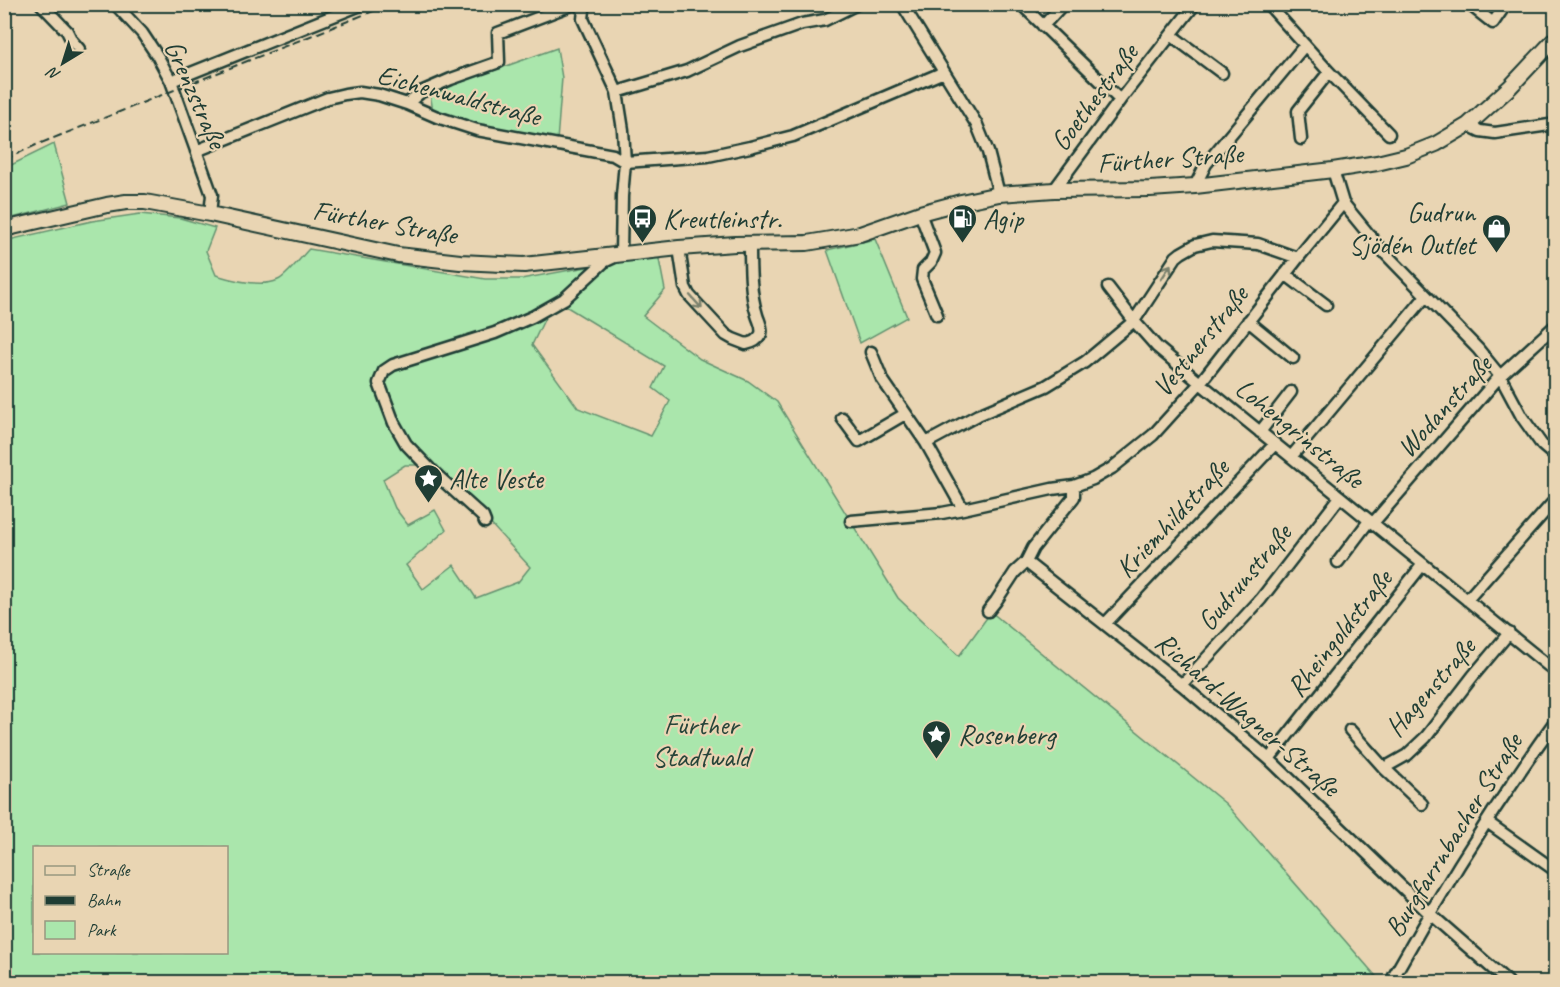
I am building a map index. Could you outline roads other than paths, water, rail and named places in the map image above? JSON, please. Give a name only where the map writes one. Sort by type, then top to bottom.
[{"type":"main road","name":"Fürther Straße","points":[[4,229],[84,210],[126,202],[145,202],[398,255],[460,262],[524,265],[679,248],[807,243],[860,234],[920,213],[999,194],[1195,186],[1333,170],[1406,156],[1436,144],[1468,125],[1510,87],[1556,38]]},
{"type":"street","points":[[41,4],[67,31],[79,49]]},
{"type":"street","name":"Grenzstraße","points":[[115,4],[142,33],[171,81],[212,195],[210,214]]},
{"type":"street","points":[[171,81],[363,4]]},
{"type":"street","points":[[617,92],[687,71],[740,46],[802,24],[825,20],[857,4]]},
{"type":"street","points":[[902,4],[977,125],[988,152],[999,194]]},
{"type":"street","points":[[1021,4],[1120,100]]},
{"type":"street","points":[[1043,26],[1063,4]]},
{"type":"street","name":"Goethestraße","points":[[1054,190],[1195,4]]},
{"type":"street","points":[[1268,4],[1389,134]]},
{"type":"street","points":[[1469,4],[1493,23],[1506,4]]},
{"type":"street","points":[[407,104],[420,92],[499,62],[498,33],[581,6],[583,19],[617,92],[625,162],[621,254],[604,262],[564,299],[532,317],[495,333],[393,365],[384,371],[378,383],[394,423],[406,444],[483,517],[485,522]]},
{"type":"street","points":[[1171,35],[1222,73]]},
{"type":"street","points":[[1195,186],[1206,164],[1305,45]]},
{"type":"street","points":[[625,162],[708,156],[793,136],[944,72]]},
{"type":"street","points":[[1301,139],[1298,111],[1329,72]]},
{"type":"street","name":"Eichenwaldstraße","points":[[196,151],[328,98],[360,92],[407,104],[477,130],[613,155],[625,162]]},
{"type":"street","points":[[1468,125],[1480,131],[1495,133],[1556,124]]},
{"type":"street","points":[[1333,170],[1343,203],[1379,247],[1478,349],[1500,376],[1522,417],[1542,445],[1556,456]]},
{"type":"street","name":"Vestnerstraße","points":[[851,521],[963,509],[1074,486],[1112,468],[1153,435],[1200,383],[1343,203]]},
{"type":"street","points":[[920,213],[935,253],[931,262],[923,270],[922,279],[937,315]]},
{"type":"street","points":[[926,443],[978,415],[1046,386],[1085,362],[1134,321],[1176,257],[1195,245],[1212,241],[1258,244],[1298,258]]},
{"type":"street","points":[[679,248],[685,287],[689,295],[726,335],[746,344],[756,340],[762,326],[755,307],[750,273],[750,244]]},
{"type":"street","points":[[1285,274],[1326,305]]},
{"type":"street","name":"Lohengrinstraße","points":[[1108,287],[1157,347],[1556,672]]},
{"type":"street","points":[[1291,457],[1426,296]]},
{"type":"street","points":[[1248,321],[1293,358]]},
{"type":"street","name":"Wodanstraße","points":[[1371,522],[1500,376],[1556,326]]},
{"type":"street","points":[[871,352],[882,379],[926,443],[963,509]]},
{"type":"street","points":[[1260,432],[1291,392]]},
{"type":"street","points":[[842,418],[859,441],[905,414]]},
{"type":"street","name":"Kriemhildstraße","points":[[1105,624],[1275,444]]},
{"type":"street","points":[[988,611],[1015,572],[1026,562],[1032,548],[1074,497],[1074,486]]},
{"type":"street","name":"Gudrunstraße","points":[[1182,685],[1261,599],[1340,497]]},
{"type":"street","points":[[1467,600],[1556,499]]},
{"type":"street","name":"Lohengrinstraße","points":[[1338,561],[1371,522]]},
{"type":"street","name":"Richard-Wagner-Straße","points":[[1026,562],[1182,685],[1269,759],[1429,913],[1508,982]]},
{"type":"street","name":"Rheingoldstraße","points":[[1269,759],[1423,564]]},
{"type":"street","name":"Hagenstraße","points":[[1384,768],[1407,755],[1426,737],[1509,633]]},
{"type":"street","name":"Burgfarrnbacher Straße","points":[[1394,976],[1429,913],[1532,752],[1556,720]]},
{"type":"street","name":"Hagenstraße","points":[[1350,730],[1384,768],[1422,804]]},
{"type":"street","points":[[1487,822],[1556,871]]},
{"type":"railway","points":[[4,160],[36,145],[391,4]]},
{"type":"place","name":"Kreutleinstr.","points":[[642,244]]},
{"type":"place","name":"Agip","points":[[962,244]]},
{"type":"place","name":"Gudrun Sjödén Outlet","points":[[1496,254]]},
{"type":"place","name":"Alte Veste","points":[[428,504]]},
{"type":"place","name":"Rosenberg","points":[[937,760]]},
{"type":"park label","name":"Fürther Stadtwald","points":[[701,740]]}]
